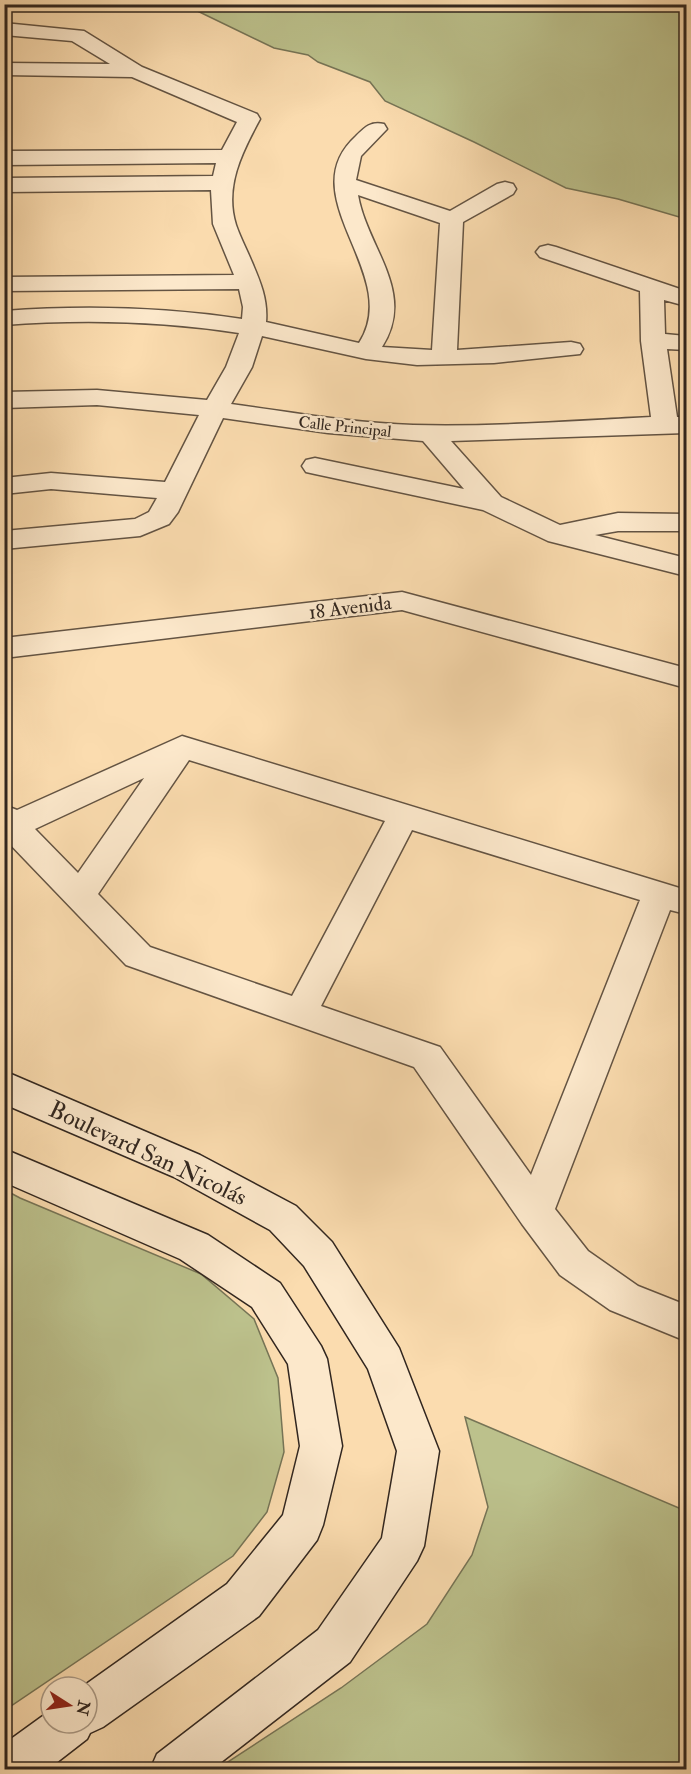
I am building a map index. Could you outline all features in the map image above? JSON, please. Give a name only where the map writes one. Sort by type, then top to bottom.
[{"type":"street","points":[[4,29],[77,35],[135,71],[247,117],[249,121],[229,156],[222,183],[224,224],[249,282],[255,307],[252,328],[239,367],[159,518],[140,527],[4,540]]},
{"type":"street","points":[[4,69],[135,71]]},
{"type":"street","points":[[366,352],[378,331],[382,299],[375,270],[350,204],[345,184],[348,160],[376,129]]},
{"type":"street","points":[[4,158],[229,156]]},
{"type":"street","points":[[4,185],[222,183]]},
{"type":"street","points":[[345,184],[452,219],[505,189]]},
{"type":"street","points":[[444,358],[452,219]]},
{"type":"street","points":[[548,252],[687,299]]},
{"type":"street","points":[[4,284],[249,282]]},
{"type":"street","points":[[652,288],[653,341],[676,424]]},
{"type":"street","points":[[4,318],[41,314],[157,315],[291,334],[366,352],[444,358],[468,359],[570,350]]},
{"type":"street","points":[[653,341],[687,343]]},
{"type":"street","name":"Calle Principal","points":[[4,400],[38,396],[114,397],[375,430],[431,434],[486,434],[676,424]]},
{"type":"street","points":[[431,434],[491,502]]},
{"type":"street","points":[[315,466],[491,502],[558,535],[687,567]]},
{"type":"street","points":[[4,486],[51,481],[173,491]]},
{"type":"street","points":[[558,535],[586,527],[618,522],[687,522]]},
{"type":"street","name":"18 Avenida","points":[[4,648],[402,601],[687,678]]},
{"type":"street","points":[[80,895],[182,747]]},
{"type":"street","points":[[535,1212],[673,898],[182,747],[8,821],[138,956],[431,1060],[535,1212],[574,1263],[624,1298],[687,1323]]},
{"type":"street","points":[[300,1013],[404,815]]},
{"type":"street","name":"Boulevard San Nicolás","points":[[4,1086],[187,1166],[283,1218],[318,1254],[385,1361],[418,1451],[402,1546],[334,1646],[173,1770]]},
{"type":"street","points":[[4,1165],[195,1246],[266,1295],[306,1359],[321,1446],[302,1525],[243,1600],[99,1703]]},
{"type":"street","points":[[8,1770],[55,1735]]},
{"type":"green space","points":[[185,5],[686,5],[686,219],[618,199],[566,188],[385,101],[370,82],[318,62],[308,55],[274,48]]},
{"type":"green space","points":[[5,1190],[201,1274],[254,1319],[278,1378],[284,1452],[267,1512],[233,1556],[57,1675],[39,1675],[39,1687],[5,1710]]},
{"type":"green space","points":[[465,1417],[686,1511],[686,1769],[217,1769],[341,1688],[427,1624],[472,1555],[488,1507]]}]
